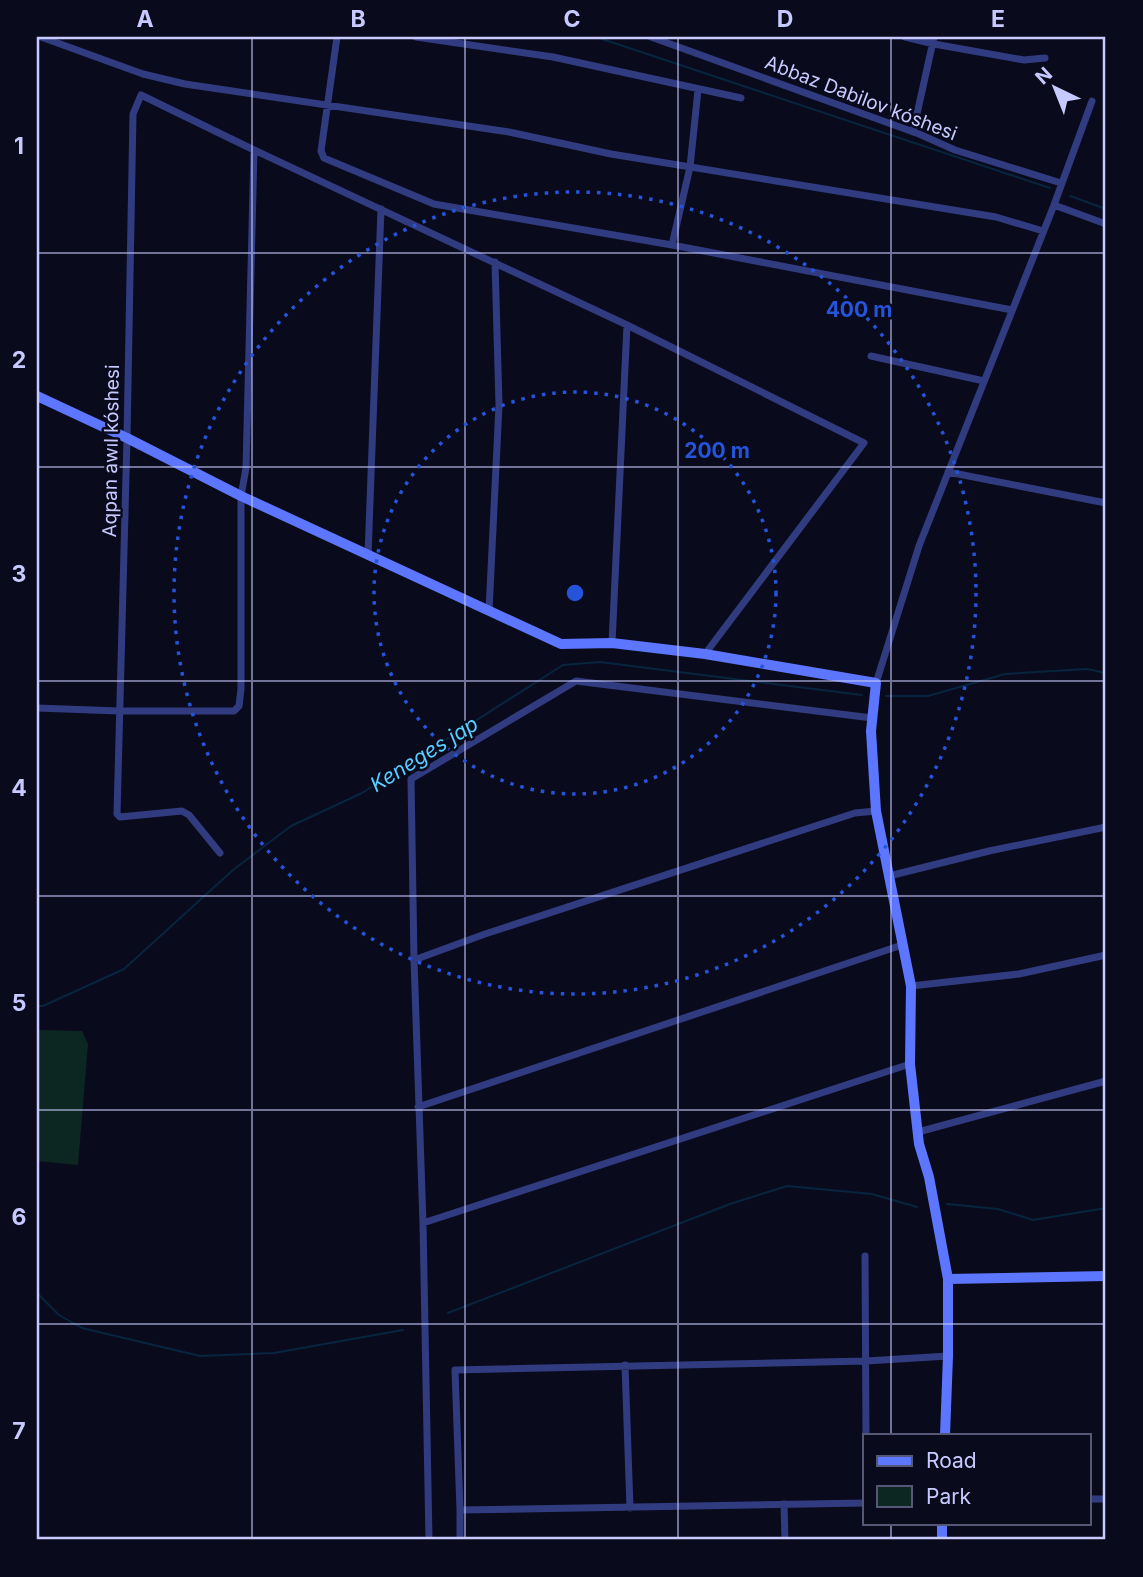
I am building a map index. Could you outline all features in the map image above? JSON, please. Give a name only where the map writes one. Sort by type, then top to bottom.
[{"type":"street","points":[[41,37],[143,74],[185,84],[509,132],[611,154],[996,217],[1043,231]]},
{"type":"street","points":[[337,37],[321,150],[324,158],[434,204],[672,245],[1012,310]]},
{"type":"street","points":[[416,37],[553,57],[741,98]]},
{"type":"street","name":"Abbaz Dabilov kóshesi","points":[[651,37],[913,132],[955,150],[1062,183]]},
{"type":"street","points":[[905,37],[1024,61],[1045,58]]},
{"type":"street","points":[[913,132],[934,41]]},
{"type":"street","points":[[672,245],[690,166],[698,90]]},
{"type":"street","name":"Aqpan awıl kóshesi","points":[[220,853],[189,815],[182,811],[120,817],[117,814],[133,114],[141,95],[254,150]]},
{"type":"street","points":[[945,1434],[948,1279],[931,1186],[919,1144],[910,1064],[911,986],[876,811],[872,718],[876,682],[919,546],[1054,205],[1092,101]]},
{"type":"street","points":[[37,708],[234,711],[239,706],[242,496],[246,468],[254,150],[627,325],[864,443],[705,654]]},
{"type":"street","points":[[1054,205],[1106,224]]},
{"type":"street","points":[[368,555],[381,209]]},
{"type":"street","points":[[489,611],[499,405],[495,262]]},
{"type":"street","points":[[612,643],[627,325]]},
{"type":"street","points":[[871,356],[984,381]]},
{"type":"street","points":[[37,396],[242,496],[561,644],[612,643],[705,654],[876,682]]},
{"type":"street","points":[[948,472],[1106,503]]},
{"type":"street","points":[[429,1540],[411,779],[576,681],[872,718]]},
{"type":"street","points":[[414,960],[485,934],[855,813],[876,811]]},
{"type":"street","points":[[889,876],[989,851],[1106,827]]},
{"type":"street","points":[[418,1107],[902,945]]},
{"type":"street","points":[[911,986],[1019,974],[1106,955]]},
{"type":"street","points":[[423,1223],[910,1064]]},
{"type":"street","points":[[918,1132],[1106,1081]]},
{"type":"street","points":[[865,1256],[866,1434]]},
{"type":"street","points":[[948,1279],[1106,1276]]},
{"type":"street","points":[[460,1540],[454,1370],[866,1361],[948,1356]]},
{"type":"street","points":[[625,1365],[630,1508]]},
{"type":"street","points":[[460,1510],[863,1503]]},
{"type":"street","points":[[784,1504],[785,1540]]},
{"type":"green space","points":[[37,1030],[82,1031],[88,1044],[78,1165],[37,1161]]},
{"type":"waterway","points":[[596,37],[1050,188]]},
{"type":"waterway","points":[[1070,196],[1106,209]]},
{"type":"waterway","name":"Keneges jap","points":[[37,1006],[43,1006],[124,969],[233,870],[291,826],[362,793],[563,665],[600,662],[862,695]]},
{"type":"waterway","name":"Keneges jap","points":[[886,696],[928,696],[1005,674],[1087,669],[1106,673]]},
{"type":"waterway","points":[[448,1313],[730,1204],[787,1186],[872,1194],[917,1207]]},
{"type":"waterway","points":[[947,1204],[998,1209],[1033,1220],[1106,1208]]},
{"type":"waterway","points":[[37,1293],[59,1315],[82,1328],[200,1356],[274,1353],[403,1330]]}]
